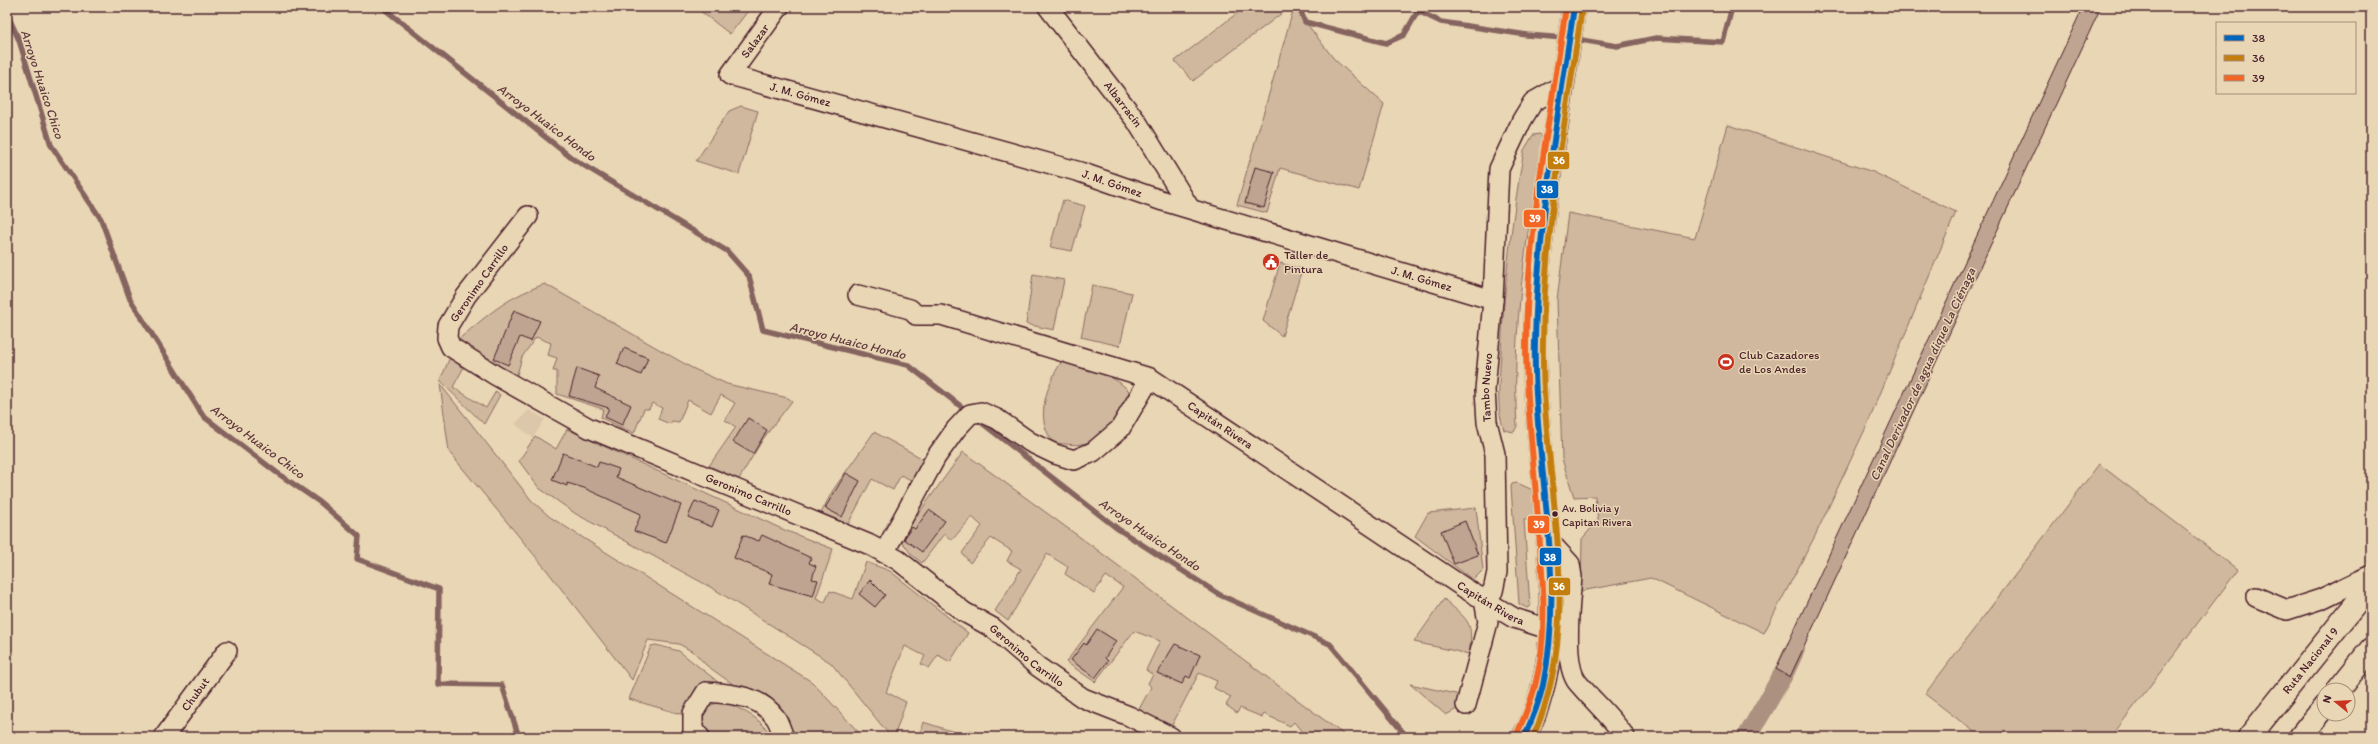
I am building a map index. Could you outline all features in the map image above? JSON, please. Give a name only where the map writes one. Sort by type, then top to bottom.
[{"type":"main road","points":[[1524,737],[1546,675],[1551,630],[1548,540],[1535,372],[1535,321],[1541,240],[1561,86],[1574,7]]},
{"type":"main road","name":"Ruta Nacional 9","points":[[2249,737],[2371,585]]},
{"type":"main road","points":[[2344,682],[2371,649]]},
{"type":"main road","points":[[2300,737],[2316,717]]},
{"type":"street","name":"Salazar","points":[[730,75],[779,7]]},
{"type":"street","name":"Albarracín","points":[[1048,7],[1138,122],[1189,207]]},
{"type":"street","name":"J. M. Gómez","points":[[730,75],[1080,172],[1493,300]]},
{"type":"street","name":"Tambo Nuevo","points":[[1484,600],[1493,591],[1497,572],[1495,454],[1487,422],[1485,390],[1493,300],[1499,169],[1522,120],[1533,102],[1561,86]]},
{"type":"street","name":"Geronimo Carrillo","points":[[528,216],[466,296],[448,326],[447,338],[451,347],[495,375],[589,428],[643,452],[741,490],[898,560],[964,612],[993,628],[1036,666],[1083,698],[1129,716],[1172,737]]},
{"type":"street","name":"Capitán Rivera","points":[[858,295],[910,309],[916,314],[941,315],[1150,378],[1484,600],[1514,618],[1551,630]]},
{"type":"street","points":[[884,553],[936,457],[956,429],[970,414],[981,412],[997,419],[1030,442],[1055,454],[1074,460],[1093,452],[1120,429],[1150,378]]},
{"type":"street","points":[[1548,540],[1570,564],[1572,577],[1569,659],[1577,682],[1616,723],[1625,737]]},
{"type":"street","points":[[2256,597],[2287,610],[2321,599],[2371,575]]},
{"type":"street","points":[[1466,705],[1488,622],[1484,600]]},
{"type":"street","name":"Chubut","points":[[164,737],[227,651]]},
{"type":"street","points":[[700,737],[693,731],[693,713],[706,692],[737,694],[758,702],[775,717],[784,737]]},
{"type":"shaded area","points":[[695,7],[751,7],[730,34]]},
{"type":"shaded area","points":[[1245,7],[1290,7],[1193,81],[1175,61]]},
{"type":"shaded area","points":[[1294,7],[1334,59],[1384,104],[1359,190],[1280,168],[1267,213],[1237,205]]},
{"type":"shaded area","points":[[741,106],[758,111],[739,174],[696,161],[729,111]]},
{"type":"shaded area","name":"Club Cazadores de Los Andes","points":[[1728,125],[1873,172],[1956,212],[1868,423],[1815,536],[1764,633],[1651,578],[1581,591],[1582,539],[1598,520],[1595,496],[1574,497],[1562,459],[1557,300],[1568,213],[1695,238]]},
{"type":"shaded area","points":[[1540,134],[1543,139],[1531,210],[1518,318],[1516,354],[1517,426],[1514,432],[1504,430],[1501,421],[1499,401],[1506,276],[1512,225],[1524,150],[1533,135]]},
{"type":"shaded area","points":[[1063,200],[1085,206],[1072,251],[1050,247]]},
{"type":"shaded area","points":[[1280,263],[1302,269],[1282,336],[1263,321]]},
{"type":"shaded area","points":[[1033,274],[1064,280],[1054,330],[1026,324]]},
{"type":"shaded area","points":[[545,284],[692,368],[727,384],[788,398],[792,401],[763,439],[739,479],[709,466],[736,427],[725,420],[735,403],[721,395],[711,413],[688,400],[679,422],[672,421],[670,424],[658,419],[662,408],[652,403],[649,409],[644,409],[634,433],[601,418],[603,409],[557,394],[557,371],[553,371],[557,358],[548,355],[551,343],[536,337],[522,357],[516,378],[454,343],[496,309],[518,295]]},
{"type":"shaded area","points":[[1092,285],[1132,293],[1120,346],[1081,337]]},
{"type":"shaded area","points":[[450,357],[464,367],[453,387],[486,408],[496,391],[500,395],[484,424],[440,381]]},
{"type":"shaded area","points":[[1062,361],[1089,368],[1107,375],[1129,391],[1118,416],[1112,424],[1090,442],[1075,445],[1053,443],[1047,432],[1044,418],[1045,401],[1050,383]]},
{"type":"shaded area","points":[[440,384],[532,501],[550,517],[812,682],[863,737],[795,737],[784,721],[763,700],[734,685],[706,665],[695,653],[679,644],[648,640],[632,680],[545,568],[449,452]]},
{"type":"shaded area","points":[[529,410],[545,419],[533,438],[515,424]]},
{"type":"shaded area","points":[[567,429],[782,529],[833,549],[816,598],[825,602],[830,591],[853,599],[866,562],[890,571],[968,633],[950,662],[938,655],[929,668],[921,664],[925,656],[905,646],[886,692],[906,702],[894,737],[891,737],[831,663],[714,589],[576,514],[539,488],[519,461],[535,436],[556,449]]},
{"type":"shaded area","points":[[874,432],[936,466],[925,487],[901,475],[893,490],[872,479],[848,524],[821,513],[833,490]]},
{"type":"shaded area","points":[[963,452],[1092,546],[1347,737],[1306,737],[1294,722],[1290,726],[1264,714],[1262,717],[1240,708],[1237,713],[1226,705],[1231,697],[1214,688],[1217,681],[1199,673],[1171,727],[1138,711],[1151,687],[1148,683],[1153,675],[1146,670],[1160,641],[1134,631],[1095,682],[1066,662],[1123,587],[1106,576],[1094,593],[1065,574],[1068,567],[1047,554],[1008,621],[995,611],[1021,569],[1007,561],[1012,551],[991,538],[970,563],[962,553],[982,526],[972,517],[952,540],[944,534],[922,563],[911,554],[900,539]]},
{"type":"shaded area","points":[[2099,464],[2238,570],[2111,737],[1981,737],[1925,694]]},
{"type":"shaded area","points":[[1517,483],[1533,490],[1535,519],[1524,520],[1530,606],[1527,608],[1519,604],[1511,487],[1512,484]]},
{"type":"shaded area","points":[[1476,508],[1483,570],[1473,580],[1415,536],[1428,513]]},
{"type":"shaded area","points":[[1444,599],[1464,617],[1470,627],[1471,634],[1469,654],[1414,642]]},
{"type":"shaded area","points":[[656,645],[679,651],[723,686],[684,715],[629,699],[651,646]]},
{"type":"shaded area","points":[[1410,684],[1460,695],[1457,709],[1446,715]]},
{"type":"shaded area","points":[[722,701],[743,710],[758,720],[768,731],[769,737],[707,735],[698,721],[706,707]]},
{"type":"shaded area","points":[[923,722],[967,736],[969,730],[992,737],[919,737]]},
{"type":"building","points":[[2083,7],[2101,7],[1790,677],[1776,669]]},
{"type":"building","points":[[1255,167],[1274,172],[1264,208],[1245,203]]},
{"type":"building","points":[[514,310],[540,321],[531,341],[520,337],[508,365],[494,359]]},
{"type":"building","points":[[624,348],[648,358],[641,375],[617,364]]},
{"type":"building","points":[[577,368],[599,376],[595,388],[631,405],[622,425],[605,417],[609,408],[569,396]]},
{"type":"building","points":[[748,418],[767,430],[753,454],[733,442]]},
{"type":"building","points":[[563,453],[597,467],[599,462],[619,469],[616,477],[681,505],[666,543],[634,531],[641,514],[584,488],[567,483],[567,486],[552,480]]},
{"type":"building","points":[[846,473],[860,481],[842,517],[825,508]]},
{"type":"building","points":[[695,501],[719,510],[712,527],[688,517]]},
{"type":"building","points":[[929,510],[945,521],[922,552],[904,539],[912,527],[915,529]]},
{"type":"building","points":[[1465,521],[1478,555],[1454,564],[1441,531]]},
{"type":"building","points":[[743,535],[759,541],[762,535],[811,558],[809,563],[816,566],[812,579],[818,580],[813,596],[769,584],[772,574],[734,558]]},
{"type":"building","points":[[870,580],[885,595],[875,607],[859,594]]},
{"type":"building","points":[[1097,629],[1116,641],[1105,658],[1108,661],[1095,678],[1071,660],[1084,643],[1086,645]]},
{"type":"building","points":[[1175,644],[1200,655],[1190,678],[1186,676],[1182,684],[1157,673]]},
{"type":"waterway","name":"Arroyo Huaico Hondo","points":[[382,7],[573,159],[727,251],[749,276],[763,330],[908,365],[968,412]]},
{"type":"waterway","name":"Arroyo Huaico Hondo","points":[[1299,7],[1305,22],[1386,43],[1404,35],[1418,11],[1441,22],[1527,35],[1564,38]]},
{"type":"waterway","name":"Arroyo Huaico Hondo","points":[[1575,39],[1617,46],[1656,38],[1723,42],[1732,7]]},
{"type":"waterway","name":"Arroyo Huaico Chico","points":[[7,14],[19,40],[51,145],[101,219],[130,299],[203,416],[276,472],[321,503],[359,536],[357,559],[439,589],[438,684],[502,685],[519,737]]},
{"type":"waterway","name":"Arroyo Huaico Hondo","points":[[977,419],[1118,529],[1220,595],[1330,644],[1407,737]]},
{"type":"waterway","name":"Canal Derivador de agua dique La Ciénaga","points":[[1747,737],[1784,673],[1795,649]]},
{"type":"transit line","name":"39","points":[[1517,734],[1535,686],[1539,669],[1543,634],[1543,581],[1526,369],[1527,302],[1530,259],[1540,175],[1566,7]]},
{"type":"transit line","name":"38","points":[[1524,737],[1535,711],[1543,685],[1549,643],[1551,601],[1550,557],[1538,427],[1535,384],[1535,342],[1544,216],[1574,7]]},
{"type":"transit line","name":"36","points":[[1533,737],[1549,690],[1557,642],[1560,592],[1558,542],[1544,391],[1544,300],[1547,258],[1557,175],[1582,8]]},
{"type":"place","name":"Taller de Pintura","points":[[1271,262]]},
{"type":"place","name":"Club Cazadores de Los Andes","points":[[1726,362]]},
{"type":"place","name":"Av. Bolivia y Capitan Rivera","points":[[1555,514]]}]
